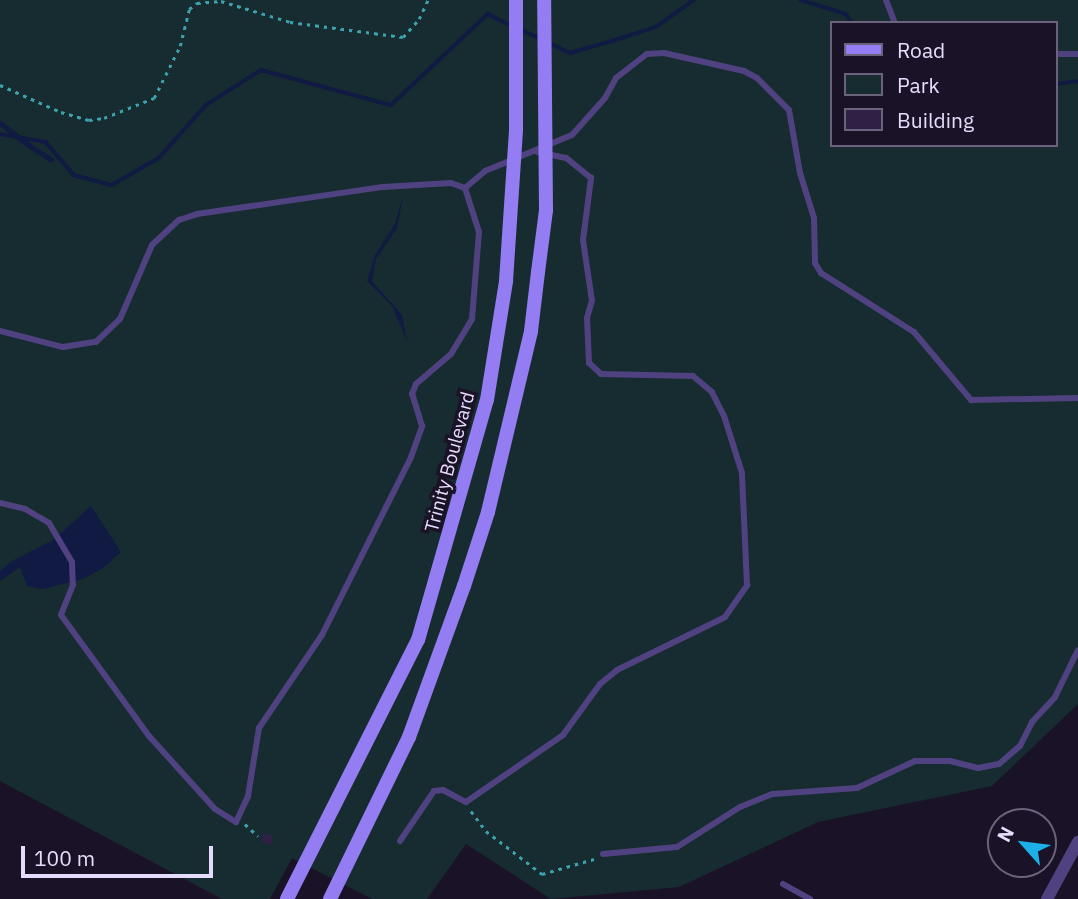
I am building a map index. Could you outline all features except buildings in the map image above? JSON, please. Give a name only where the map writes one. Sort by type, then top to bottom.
[{"type":"main road","name":"Trinity Boulevard","points":[[287,899],[418,640],[487,400],[506,281],[516,129],[516,0]]},
{"type":"main road","points":[[330,899],[409,737],[464,586],[491,499],[531,331],[546,210],[544,0]]},
{"type":"street","points":[[1047,899],[1078,842]]},
{"type":"lane","points":[[886,0],[894,21]]},
{"type":"lane","points":[[465,188],[485,171],[537,152],[572,135],[605,98],[615,78],[648,54],[664,53],[744,71],[757,78],[789,110],[814,218],[815,263],[821,273],[914,332],[971,400],[1078,398]]},
{"type":"lane","points":[[1057,54],[1078,54]]},
{"type":"lane","points":[[400,841],[434,791],[443,790],[466,802],[563,734],[600,684],[617,670],[725,617],[747,585],[742,473],[724,416],[712,392],[693,376],[601,374],[589,363],[587,318],[592,302],[583,240],[591,178],[566,158],[537,152]]},
{"type":"lane","points":[[0,331],[63,347],[96,342],[120,320],[152,245],[179,220],[197,214],[383,187],[451,183],[465,188]]},
{"type":"lane","points":[[0,503],[25,509],[49,523],[72,562],[73,585],[61,615],[149,736],[227,819],[236,822],[241,814],[259,728],[322,635],[411,457],[422,426],[412,394],[416,384],[451,354],[472,319],[479,232],[465,188]]},
{"type":"lane","points":[[603,854],[677,847],[740,807],[773,794],[857,788],[915,761],[950,761],[978,768],[999,764],[1020,746],[1032,722],[1055,697],[1078,650]]},
{"type":"lane","points":[[783,884],[810,899]]},
{"type":"path","points":[[0,85],[61,112],[89,120],[104,118],[154,98],[180,46],[189,9],[197,3],[221,1],[290,22],[403,37],[419,19],[428,0]]},
{"type":"path","points":[[466,802],[486,831],[542,874],[565,871],[603,854]]},
{"type":"path","points":[[241,814],[246,828],[258,836]]},
{"type":"green space","points":[[0,0],[1078,0],[1078,704],[992,786],[818,822],[679,887],[551,899],[466,844],[427,899],[372,899],[292,858],[270,899],[222,899],[0,781]]},
{"type":"water","points":[[0,120],[55,159],[51,163],[21,143],[0,126]]},
{"type":"water","points":[[403,196],[397,228],[376,259],[372,281],[402,315],[407,341],[392,306],[367,281],[375,255],[395,224]]},
{"type":"water","points":[[91,506],[121,552],[103,568],[83,579],[43,589],[27,586],[20,567],[0,581],[0,571],[12,561],[53,540]]},
{"type":"waterway","points":[[548,42],[570,53],[609,42],[656,27],[694,0]]},
{"type":"waterway","points":[[801,0],[846,14],[851,21]]},
{"type":"waterway","points":[[0,134],[46,142],[74,175],[112,185],[159,158],[206,105],[261,70],[391,105],[488,14],[512,26]]},
{"type":"waterway","points":[[519,29],[541,39]]},
{"type":"waterway","points":[[1057,84],[1078,81]]}]
